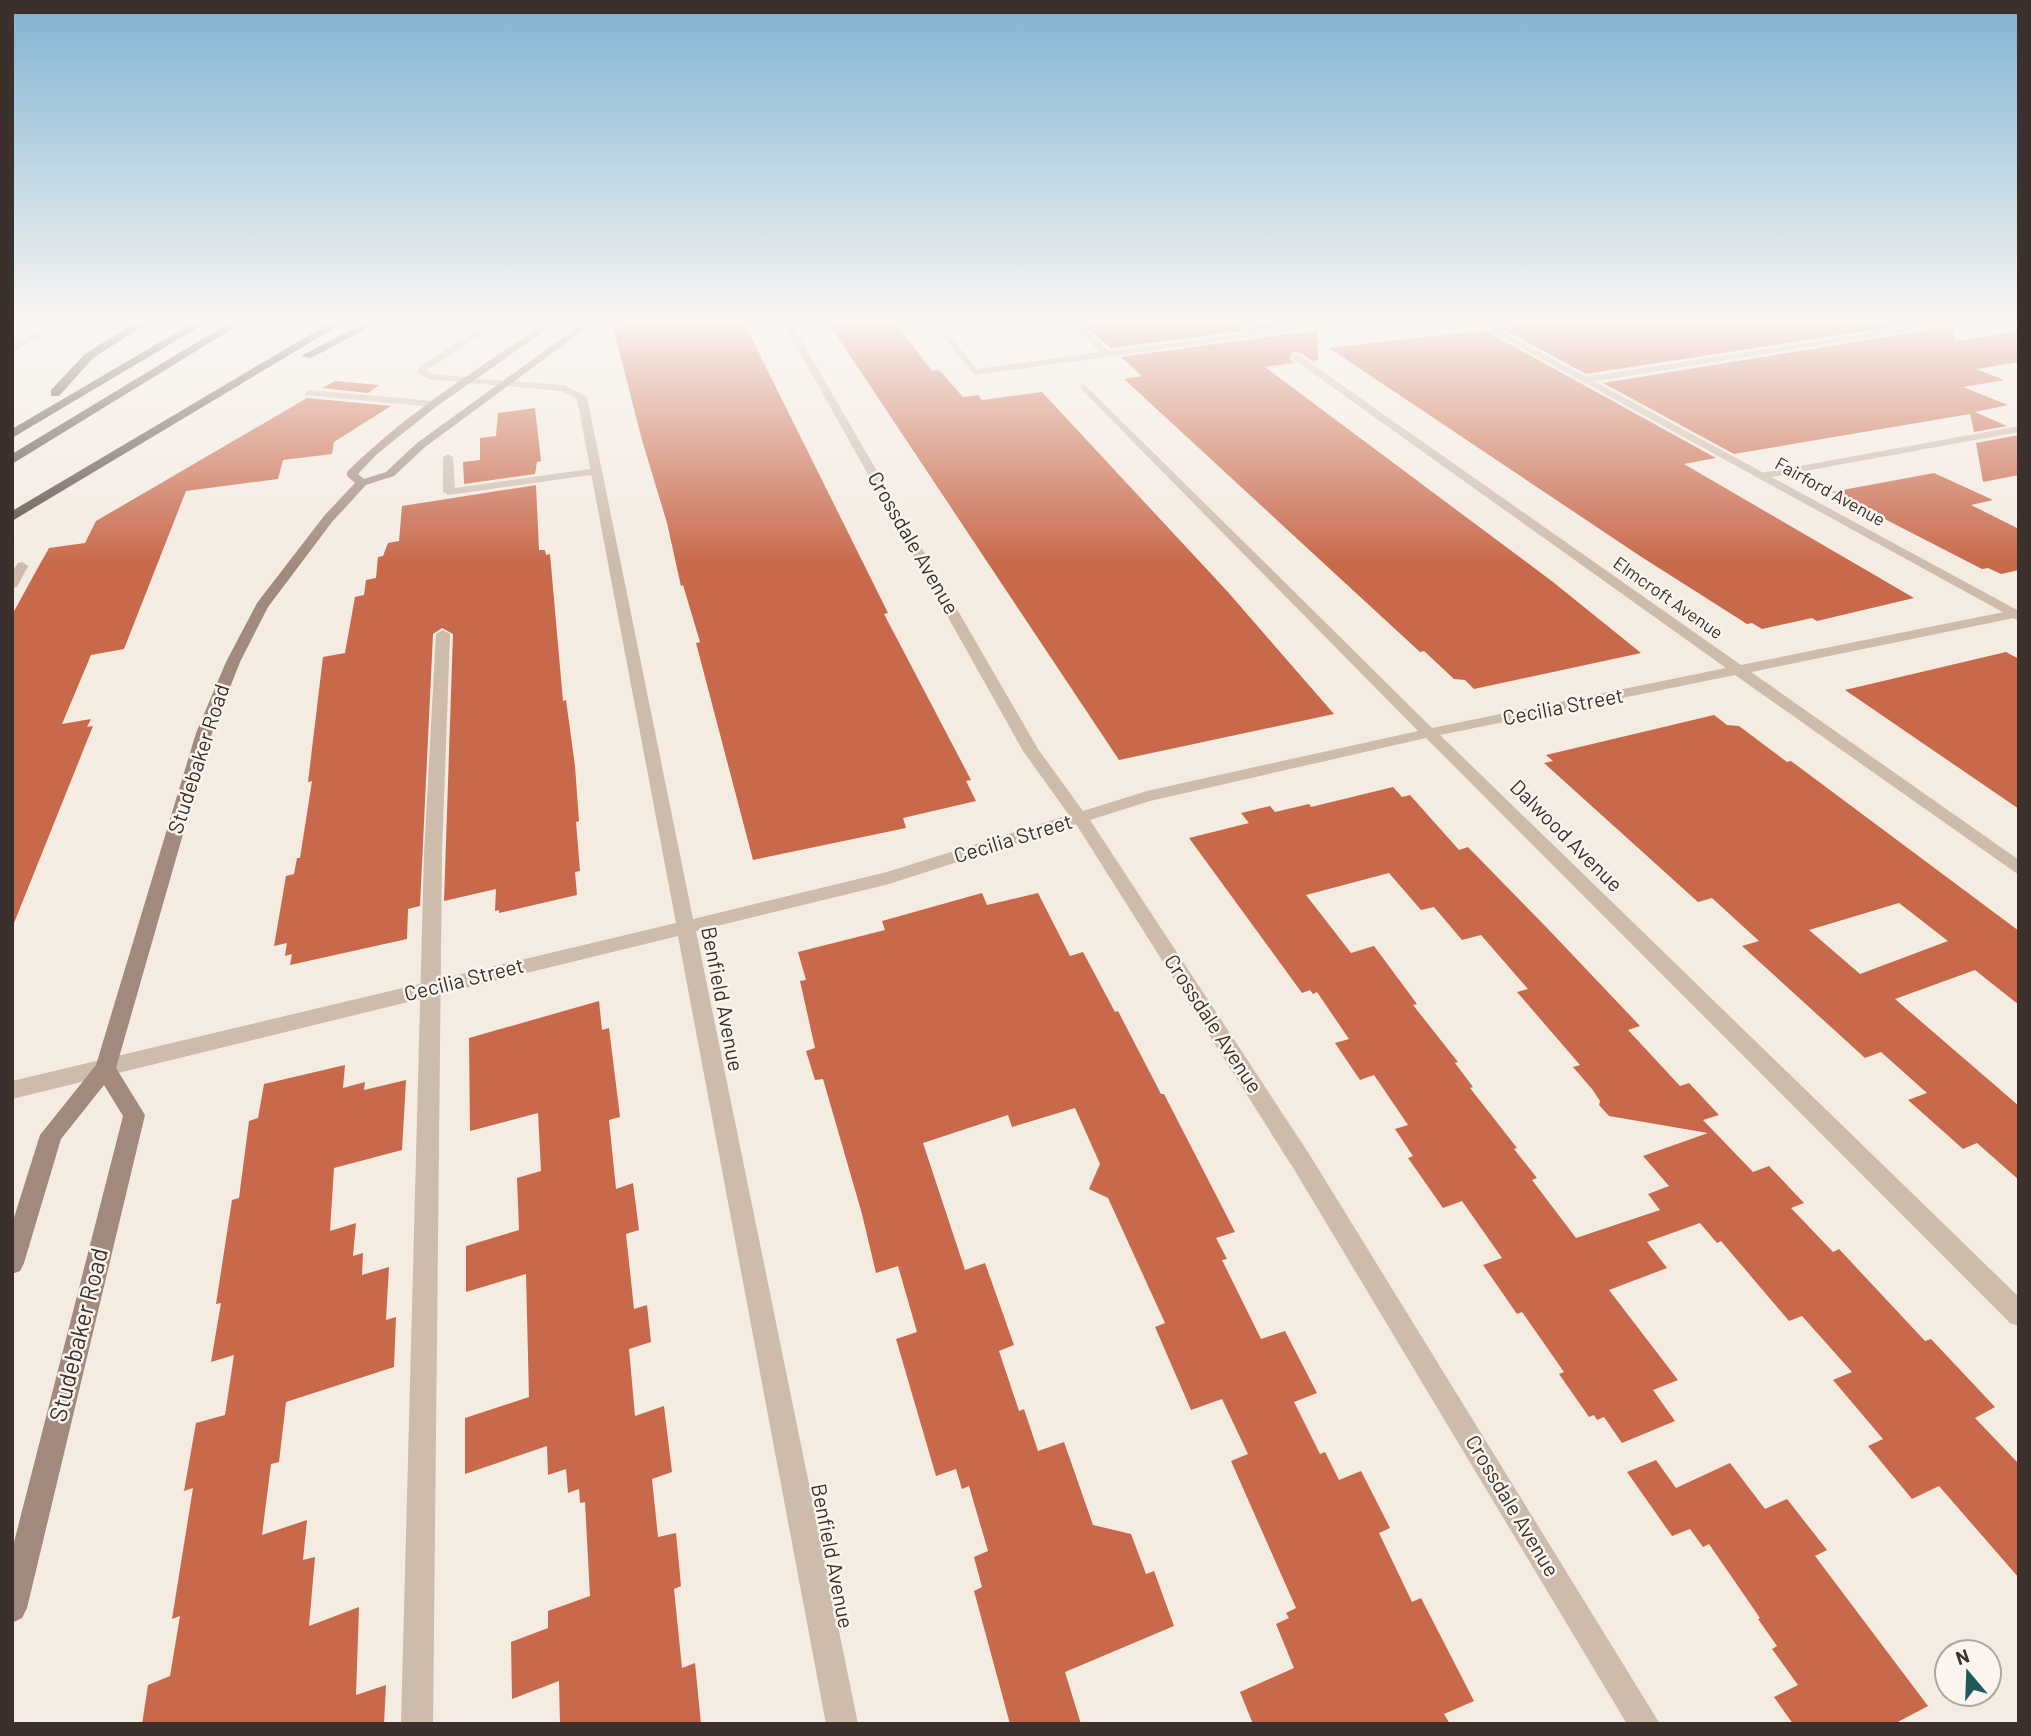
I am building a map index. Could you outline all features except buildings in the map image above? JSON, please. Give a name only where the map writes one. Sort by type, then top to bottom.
[{"type":"highway","points":[[12,434],[67,402]]},
{"type":"highway","points":[[12,460],[107,402]]},
{"type":"highway","points":[[12,517],[205,402]]},
{"type":"highway","points":[[128,448],[218,402]]},
{"type":"main road","points":[[362,483],[351,474],[356,466],[436,402]]},
{"type":"main road","name":"Studebaker Road","points":[[12,1263],[51,1135],[105,1069],[204,733],[233,662],[261,606],[289,568],[362,483],[390,474],[421,445],[478,402]]},
{"type":"main road","name":"Studebaker Road","points":[[12,1608],[134,1115],[105,1069]]},
{"type":"street","points":[[411,402],[433,404]]},
{"type":"street","name":"Benfield Avenue","points":[[583,402],[842,1724]]},
{"type":"street","name":"Crossdale Avenue","points":[[832,402],[1031,751],[1080,818],[1303,1164],[1645,1724]]},
{"type":"street","name":"Dalwood Avenue","points":[[1099,402],[1429,733],[2019,1314]]},
{"type":"street","name":"Elmcroft Avenue","points":[[1359,402],[2019,869]]},
{"type":"street","name":"Fairford Avenue","points":[[1625,402],[2017,615]]},
{"type":"street","points":[[1761,476],[2019,429]]},
{"type":"street","points":[[448,457],[449,492],[597,471]]},
{"type":"street","points":[[12,584],[22,566]]},
{"type":"street","name":"Cecilia Street","points":[[12,1090],[888,878],[1147,796],[1429,733],[2017,615]]},
{"type":"street","points":[[417,1724],[433,854],[443,634]]}]
